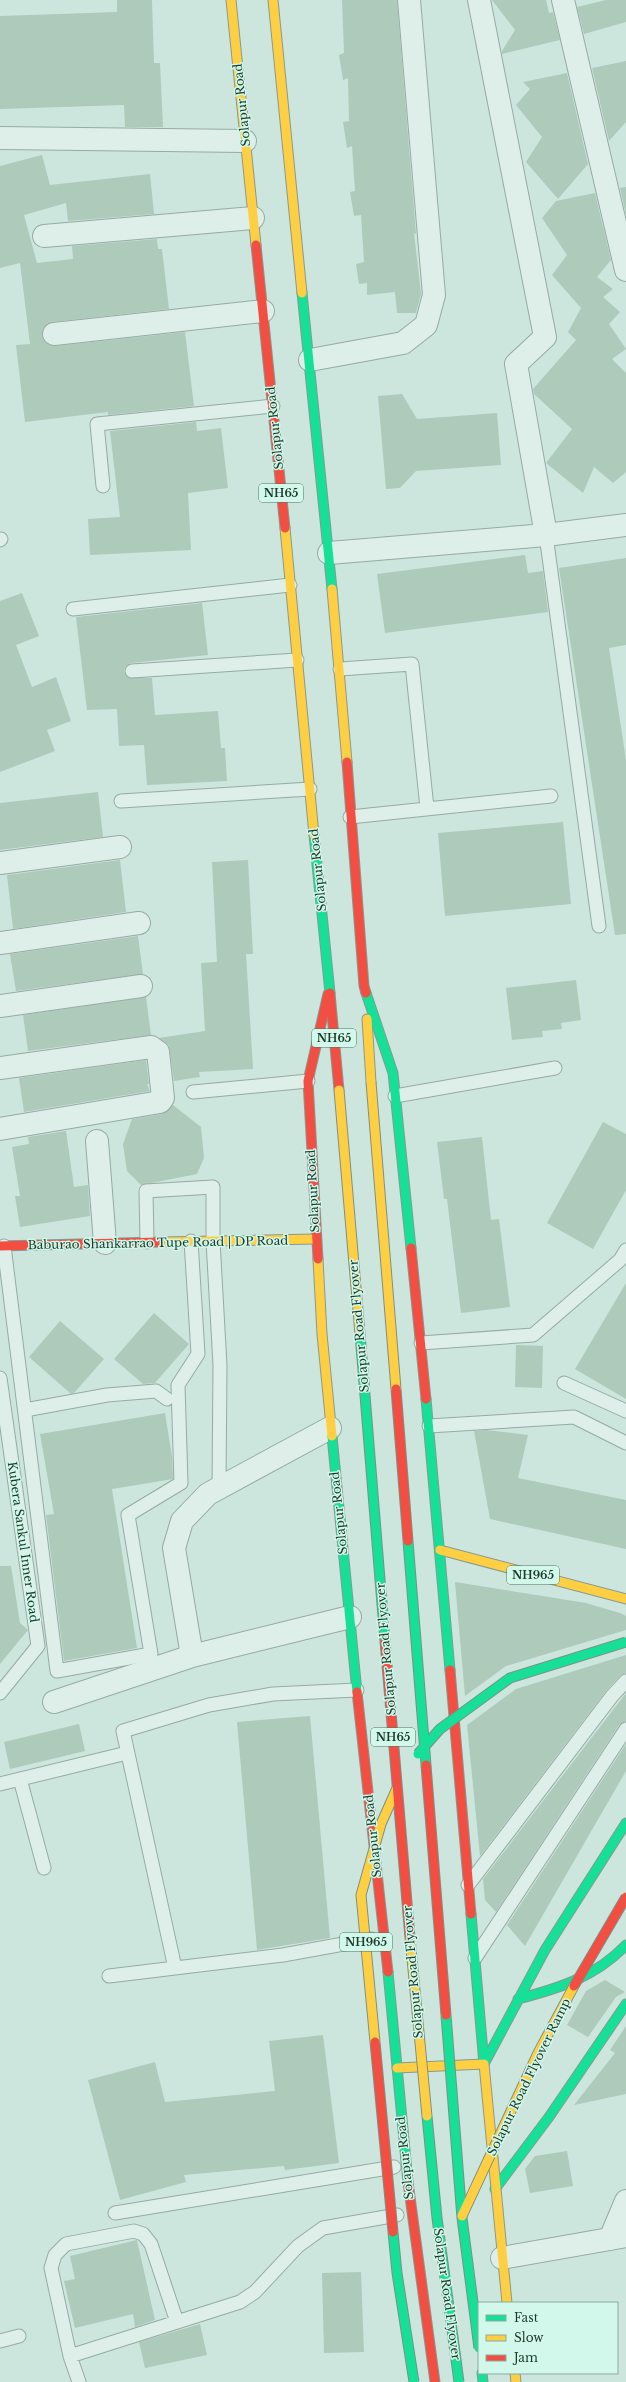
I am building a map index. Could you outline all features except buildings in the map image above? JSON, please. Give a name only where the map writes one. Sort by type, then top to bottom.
[{"type":"main road","name":"Solapur Road","points":[[231,0],[273,406],[330,987],[308,1081],[315,1239],[330,1428],[357,1690],[385,1937],[411,2213],[436,2382]]},
{"type":"main road","name":"NH65","points":[[273,0],[340,669],[350,817],[364,986]]},
{"type":"main road","name":"Solapur Road Flyover","points":[[364,986],[462,2218],[478,2340]]},
{"type":"main road","points":[[364,986],[393,1074],[430,1426],[474,1959],[507,2302]]},
{"type":"main road","name":"Solapur Road Flyover","points":[[330,987],[416,2004],[437,2218],[459,2382]]},
{"type":"main road","name":"Baburao Shankarrao Tupe Road | DP Road","points":[[2,1246],[315,1239]]},
{"type":"main road","name":"NH965","points":[[440,1550],[626,1600]]},
{"type":"main road","points":[[412,1760],[440,1729],[510,1678],[626,1642]]},
{"type":"main road","name":"NH965","points":[[405,1772],[381,1824],[362,1895],[397,2273],[414,2382]]},
{"type":"main road","points":[[484,2064],[545,1950],[626,1823]]},
{"type":"main road","name":"Solapur Road Flyover Ramp","points":[[462,2218],[538,2053],[583,1969],[626,1897]]},
{"type":"main road","points":[[518,1999],[564,1988],[611,1963],[626,1945]]},
{"type":"main road","points":[[495,2189],[549,2117],[626,2004]]},
{"type":"main road","points":[[397,2068],[484,2064]]},
{"type":"street","points":[[310,360],[403,343],[426,325],[434,295],[409,0]]},
{"type":"street","points":[[479,0],[545,337],[516,364],[546,535]]},
{"type":"street","points":[[563,0],[626,270]]},
{"type":"street","points":[[0,138],[245,141]]},
{"type":"street","points":[[44,236],[253,218]]},
{"type":"street","points":[[54,334],[263,311]]},
{"type":"street","points":[[329,553],[546,535],[626,525]]},
{"type":"street","points":[[0,863],[120,847]]},
{"type":"street","points":[[0,943],[139,923]]},
{"type":"street","points":[[0,1006],[141,986]]},
{"type":"street","points":[[0,1068],[151,1046],[158,1052],[162,1098],[160,1102],[0,1129]]},
{"type":"street","points":[[97,1141],[105,1243]]},
{"type":"street","points":[[192,1656],[174,1548],[182,1521],[208,1494],[330,1428]]},
{"type":"street","points":[[54,1702],[192,1656],[350,1617]]},
{"type":"street","points":[[502,2258],[618,2237],[626,2201]]},
{"type":"lane","points":[[103,486],[97,424],[273,406]]},
{"type":"lane","points":[[546,535],[599,926]]},
{"type":"lane","points":[[73,609],[290,585]]},
{"type":"lane","points":[[132,671],[297,660]]},
{"type":"lane","points":[[340,669],[412,664],[428,808]]},
{"type":"lane","points":[[121,801],[310,789]]},
{"type":"lane","points":[[350,817],[551,796]]},
{"type":"lane","points":[[395,1096],[555,1068]]},
{"type":"lane","points":[[193,1092],[308,1081]]},
{"type":"lane","points":[[147,1242],[146,1191],[213,1187],[213,1241],[220,1365],[219,1488]]},
{"type":"lane","points":[[2,1246],[25,1410],[56,1671],[152,1654],[128,1515],[181,1483],[178,1385],[198,1354],[191,1241]]},
{"type":"lane","points":[[421,1343],[533,1335],[620,1260],[626,1250]]},
{"type":"lane","name":"Kubera Sankul Inner Road","points":[[0,1378],[38,1646],[0,1692]]},
{"type":"lane","points":[[564,1383],[626,1410]]},
{"type":"lane","points":[[25,1410],[107,1394],[156,1391],[167,1399]]},
{"type":"lane","points":[[430,1426],[574,1417],[626,1443]]},
{"type":"lane","points":[[468,1885],[612,1696],[626,1681]]},
{"type":"lane","points":[[175,1968],[123,1731],[209,1705],[273,1694],[357,1690]]},
{"type":"lane","points":[[474,1959],[626,1729]]},
{"type":"lane","points":[[0,1784],[127,1752]]},
{"type":"lane","points":[[20,1779],[44,1868]]},
{"type":"lane","points":[[109,1976],[283,1955],[385,1937]]},
{"type":"lane","points":[[115,2213],[406,2165]]},
{"type":"lane","points":[[70,2356],[240,2302],[255,2292],[298,2246],[323,2228],[411,2213]]},
{"type":"lane","points":[[79,2382],[70,2356],[51,2268],[55,2255],[66,2244],[134,2231],[143,2234],[151,2244],[177,2322]]},
{"type":"lane","points":[[0,2341],[19,2336]]},
{"type":"traffic: fast","points":[[302,293],[332,589]]},
{"type":"traffic: fast","points":[[314,835],[330,993]]},
{"type":"traffic: fast","points":[[366,993],[393,1073],[411,1248]]},
{"type":"traffic: fast","points":[[360,1334],[385,1641]]},
{"type":"traffic: fast","points":[[426,1399],[450,1670]]},
{"type":"traffic: fast","points":[[332,1436],[357,1692]]},
{"type":"traffic: fast","points":[[408,1541],[426,1765]]},
{"type":"traffic: fast","points":[[418,1754],[440,1729],[510,1678],[626,1642]]},
{"type":"traffic: fast","points":[[484,2064],[545,1950],[626,1823]]},
{"type":"traffic: fast","points":[[471,1914],[484,2064]]},
{"type":"traffic: fast","points":[[518,1999],[562,1986],[576,1980],[602,1965],[626,1945]]},
{"type":"traffic: fast","points":[[388,1972],[408,2182]]},
{"type":"traffic: fast","points":[[495,2189],[549,2117],[626,2004]]},
{"type":"traffic: fast","points":[[446,2015],[462,2218],[478,2340]]},
{"type":"traffic: fast","points":[[427,2116],[437,2218],[459,2382]]},
{"type":"traffic: fast","points":[[393,2232],[397,2273],[414,2382]]},
{"type":"traffic: fast","points":[[482,2374],[483,2382]]},
{"type":"traffic: slow","points":[[231,0],[256,245]]},
{"type":"traffic: slow","points":[[273,0],[302,293]]},
{"type":"traffic: slow","points":[[285,528],[314,835]]},
{"type":"traffic: slow","points":[[332,589],[347,762]]},
{"type":"traffic: slow","points":[[367,1019],[371,1082]]},
{"type":"traffic: slow","points":[[371,1082],[396,1389]]},
{"type":"traffic: slow","points":[[339,1090],[360,1334]]},
{"type":"traffic: slow","points":[[160,1242],[315,1239]]},
{"type":"traffic: slow","points":[[318,1259],[322,1334],[332,1436]]},
{"type":"traffic: slow","points":[[440,1550],[626,1599]]},
{"type":"traffic: slow","points":[[375,2042],[361,1895],[381,1824],[397,1788]]},
{"type":"traffic: slow","points":[[410,1938],[427,2116]]},
{"type":"traffic: slow","points":[[462,2216],[538,2053],[574,1986]]},
{"type":"traffic: slow","points":[[484,2064],[507,2302]]},
{"type":"traffic: slow","points":[[397,2068],[484,2064]]},
{"type":"traffic: slow","points":[[515,2374],[516,2382]]},
{"type":"traffic: jam","points":[[256,245],[285,528]]},
{"type":"traffic: jam","points":[[347,762],[364,986],[366,993]]},
{"type":"traffic: jam","points":[[330,993],[339,1090]]},
{"type":"traffic: jam","points":[[318,1259],[308,1081],[328,994]]},
{"type":"traffic: jam","points":[[0,1246],[160,1242]]},
{"type":"traffic: jam","points":[[411,1248],[426,1399]]},
{"type":"traffic: jam","points":[[396,1389],[408,1541]]},
{"type":"traffic: jam","points":[[385,1641],[410,1938]]},
{"type":"traffic: jam","points":[[450,1670],[471,1914]]},
{"type":"traffic: jam","points":[[357,1692],[388,1972]]},
{"type":"traffic: jam","points":[[426,1765],[446,2015]]},
{"type":"traffic: jam","points":[[574,1986],[626,1897]]},
{"type":"traffic: jam","points":[[375,2042],[393,2232]]},
{"type":"traffic: jam","points":[[408,2182],[435,2382]]}]
